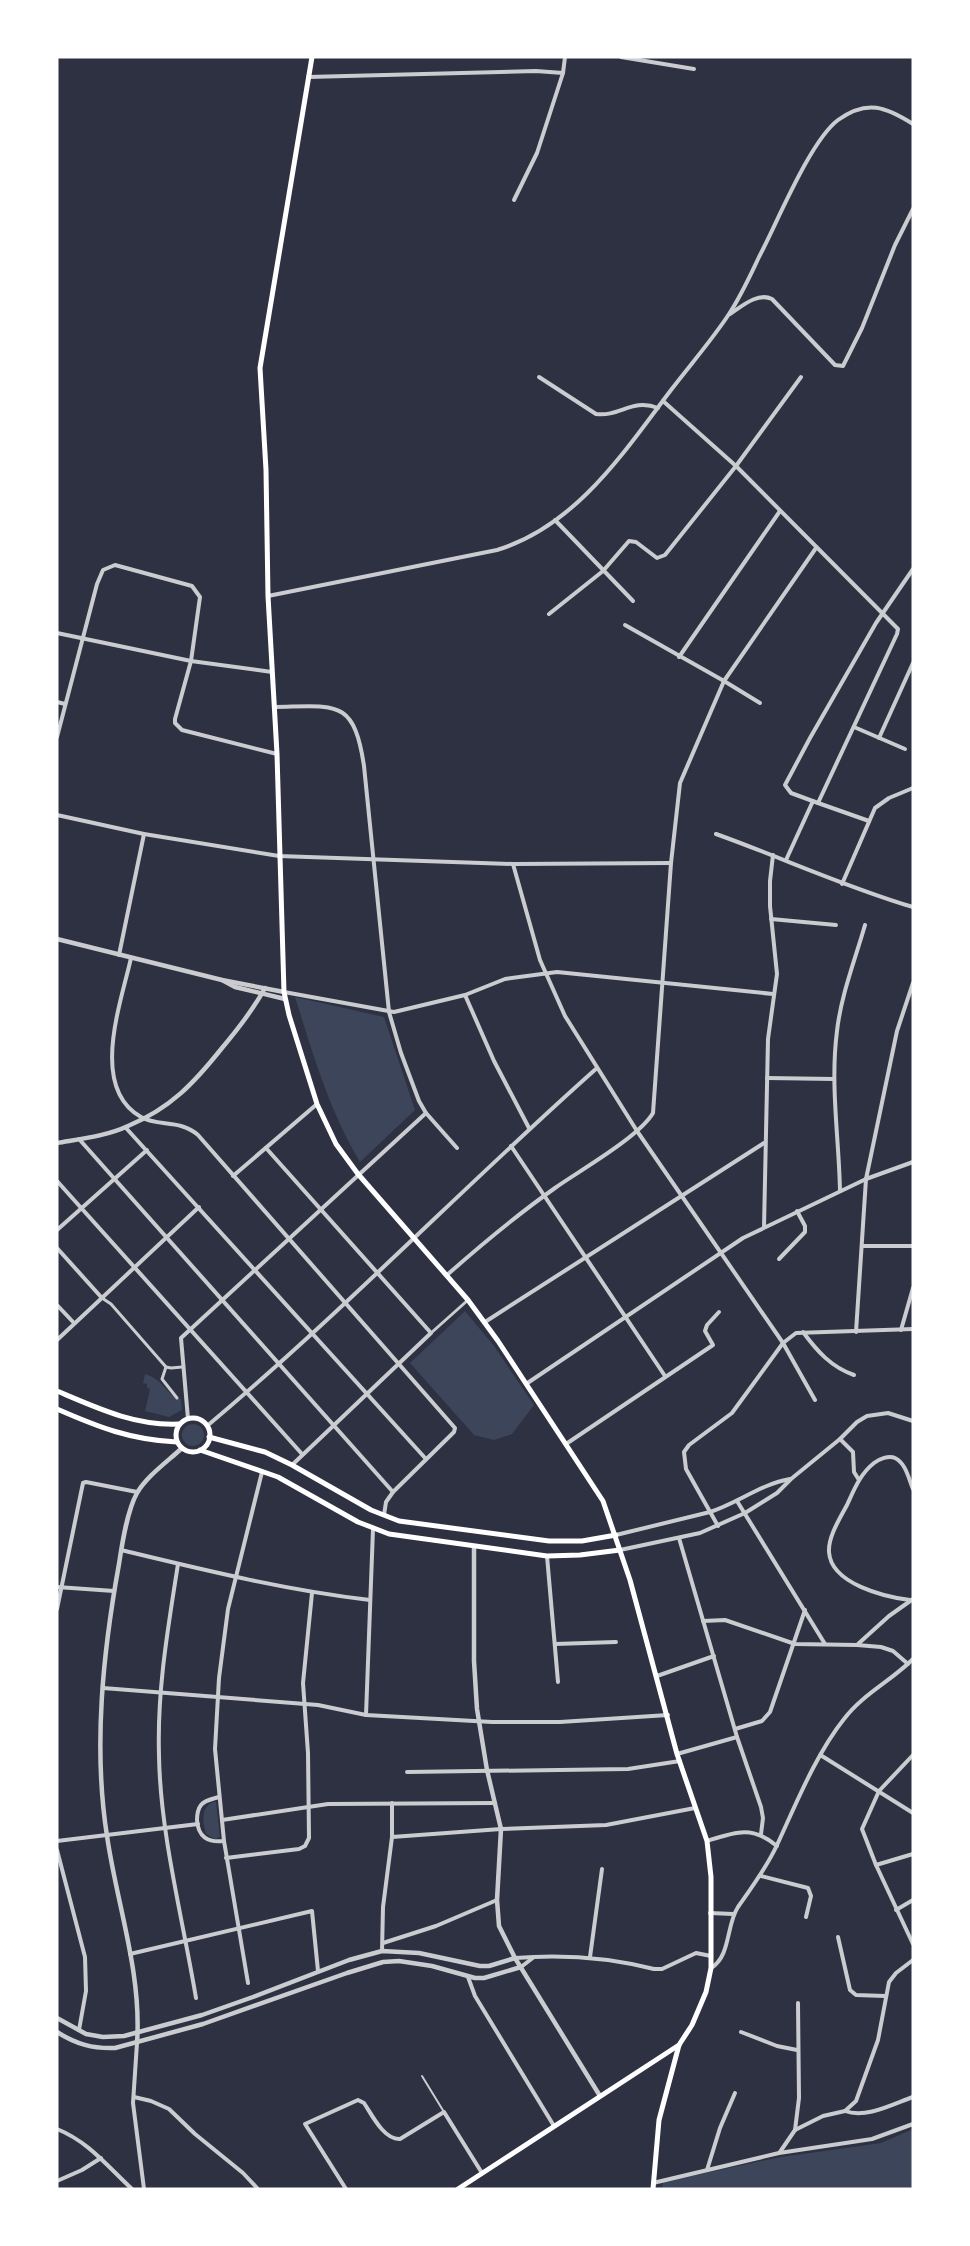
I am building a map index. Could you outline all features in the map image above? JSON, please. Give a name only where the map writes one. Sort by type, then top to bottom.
[{"type":"main road","points":[[312,57],[260,368],[285,999],[316,1104],[340,1151],[485,1322],[603,1501],[616,1535],[677,1754],[707,1841],[711,1877],[711,1968],[706,1992],[692,2025],[680,2045],[659,2120],[653,2186]]},
{"type":"main road","points":[[57,1391],[103,1410],[146,1423],[179,1424],[188,1419],[196,1419],[207,1426],[209,1437],[206,1446],[192,1452],[182,1448],[177,1442],[176,1434],[179,1424]]},
{"type":"main road","points":[[57,1409],[132,1437],[177,1442]]},
{"type":"main road","points":[[209,1437],[265,1452],[346,1497],[399,1521],[549,1541],[582,1540],[616,1535]]},
{"type":"main road","points":[[200,1450],[262,1471],[373,1529],[406,1538],[547,1556],[620,1550]]},
{"type":"main road","points":[[460,2188],[680,2045]]},
{"type":"street","points":[[514,200],[537,153],[563,73],[565,57]]},
{"type":"street","points":[[621,57],[694,69]]},
{"type":"street","points":[[307,77],[536,71],[563,73]]},
{"type":"street","points":[[268,596],[497,550],[531,537],[555,520],[603,478],[729,314],[806,164],[830,127],[846,115],[869,107],[889,110],[913,124]]},
{"type":"street","points":[[729,314],[756,298],[767,296],[780,306],[835,365],[843,366],[862,328],[895,245],[913,208]]},
{"type":"street","points":[[539,376],[596,414],[608,414],[639,404],[648,404],[657,408]]},
{"type":"street","points":[[549,614],[603,571],[629,542],[636,542],[657,558],[664,555],[736,466],[801,377]]},
{"type":"street","points":[[663,401],[736,466],[895,626],[897,634],[818,803]]},
{"type":"street","points":[[679,657],[780,511]]},
{"type":"street","points":[[555,520],[633,601]]},
{"type":"street","points":[[447,1275],[494,1234],[637,1131],[651,1117],[655,1107],[671,863],[680,783],[724,681],[816,548]]},
{"type":"street","points":[[57,737],[81,639],[101,573],[105,567],[115,565],[192,586],[200,597],[191,661],[175,719],[178,727],[277,754]]},
{"type":"street","points":[[868,821],[791,793],[785,785],[882,614],[913,569]]},
{"type":"street","points":[[625,625],[760,703]]},
{"type":"street","points":[[57,633],[191,661],[272,672]]},
{"type":"street","points":[[879,738],[913,663]]},
{"type":"street","points":[[57,702],[65,704]]},
{"type":"street","points":[[275,707],[329,707],[345,713],[352,720],[357,732],[362,752],[389,1012],[401,1053],[426,1113],[456,1148]]},
{"type":"street","points":[[854,727],[904,749]]},
{"type":"street","points":[[842,884],[868,821],[878,805],[913,788]]},
{"type":"street","points":[[786,860],[813,801]]},
{"type":"street","points":[[57,815],[144,834],[279,856],[513,864],[671,863]]},
{"type":"street","points":[[118,955],[144,834]]},
{"type":"street","points":[[717,834],[842,884],[913,907]]},
{"type":"street","points":[[764,1227],[764,1142],[768,1039],[777,974],[771,919],[770,881],[773,855]]},
{"type":"street","points":[[513,864],[544,974],[566,1016],[637,1131],[783,1343],[815,1400]]},
{"type":"street","points":[[771,919],[836,925]]},
{"type":"street","points":[[840,1191],[834,1080],[839,1017],[865,925]]},
{"type":"street","points":[[57,939],[222,980],[389,1012],[402,1011],[465,995],[505,979],[569,972],[773,994]]},
{"type":"street","points":[[131,958],[115,1029],[111,1066],[122,1098],[133,1112],[144,1119],[192,1130],[453,1425],[454,1432],[393,1492],[386,1502],[384,1515]]},
{"type":"street","points":[[222,980],[235,987],[285,999]]},
{"type":"street","points":[[856,1332],[866,1179],[897,1031],[913,983]]},
{"type":"street","points":[[57,1143],[126,1128],[177,1099],[238,1029],[265,988]]},
{"type":"street","points":[[465,995],[490,1053],[530,1128]]},
{"type":"street","points":[[207,1426],[312,1333],[597,1068]]},
{"type":"street","points":[[767,1078],[834,1080]]},
{"type":"street","points":[[233,1176],[316,1104]]},
{"type":"street","points":[[188,1419],[180,1340],[426,1113]]},
{"type":"street","points":[[126,1128],[426,1459]]},
{"type":"street","points":[[79,1139],[393,1492]]},
{"type":"street","points":[[485,1322],[764,1142]]},
{"type":"street","points":[[511,1146],[665,1376]]},
{"type":"street","points":[[266,1148],[431,1333]]},
{"type":"street","points":[[57,1230],[147,1150]]},
{"type":"street","points":[[526,1384],[720,1253],[764,1227],[866,1179],[913,1162]]},
{"type":"street","points":[[57,1181],[302,1454]]},
{"type":"street","points":[[57,1340],[200,1207]]},
{"type":"street","points":[[779,1260],[805,1232],[805,1226],[796,1211]]},
{"type":"street","points":[[862,1246],[913,1246]]},
{"type":"street","points":[[57,1248],[166,1367],[183,1366]]},
{"type":"street","points":[[901,1330],[913,1288]]},
{"type":"street","points":[[292,1465],[332,1425],[468,1300]]},
{"type":"street","points":[[57,1305],[74,1323]]},
{"type":"street","points":[[566,1444],[713,1345],[705,1331],[707,1325],[719,1312]]},
{"type":"street","points":[[718,1526],[686,1469],[684,1452],[689,1445],[732,1413],[783,1343],[803,1332],[913,1329]]},
{"type":"street","points":[[803,1332],[828,1361],[854,1375]]},
{"type":"street","points":[[166,1367],[162,1379],[177,1398]]},
{"type":"street","points":[[620,1550],[679,1538],[718,1526],[745,1513],[777,1493],[859,1421],[873,1414],[891,1414],[913,1420]]},
{"type":"street","points":[[840,1439],[853,1452],[854,1472],[859,1480]]},
{"type":"street","points":[[144,2189],[135,2120],[138,2032],[130,1954],[107,1836],[101,1753],[104,1688],[114,1591],[121,1551],[137,1492],[182,1448]]},
{"type":"street","points":[[912,1600],[881,1595],[854,1584],[832,1563],[829,1553],[830,1544],[843,1512],[859,1480],[874,1463],[891,1457],[897,1459],[903,1466],[913,1489]]},
{"type":"street","points":[[248,1983],[226,1857],[215,1749],[224,1633],[235,1578],[262,1471]]},
{"type":"street","points":[[616,1535],[710,1512],[773,1482],[791,1479]]},
{"type":"street","points":[[57,1609],[59,1588],[83,1484],[86,1482],[137,1492]]},
{"type":"street","points":[[737,1501],[825,1644]]},
{"type":"street","points":[[366,1715],[373,1529]]},
{"type":"street","points":[[679,1538],[737,1737],[762,1813],[761,1834]]},
{"type":"street","points":[[474,1547],[474,1667],[478,1720],[501,1829],[497,1900],[499,1926],[520,1968],[600,2096]]},
{"type":"street","points":[[121,1551],[235,1578],[312,1593],[370,1600]]},
{"type":"street","points":[[547,1556],[558,1682]]},
{"type":"street","points":[[178,1564],[160,1694],[159,1756],[166,1828],[196,1998]]},
{"type":"street","points":[[59,1588],[114,1591]]},
{"type":"street","points":[[226,1857],[299,1849],[309,1838],[310,1806],[303,1683],[312,1593]]},
{"type":"street","points":[[857,1645],[912,1600]]},
{"type":"street","points":[[735,1729],[762,1721],[770,1712],[805,1610]]},
{"type":"street","points":[[703,1621],[725,1620],[795,1644],[888,1648],[908,1664]]},
{"type":"street","points":[[555,1644],[616,1642]]},
{"type":"street","points":[[657,1676],[714,1656]]},
{"type":"street","points":[[711,1968],[721,1959],[733,1914],[761,1876],[790,1814],[836,1729],[850,1710],[862,1699],[913,1659]]},
{"type":"street","points":[[104,1688],[218,1699],[304,1704],[366,1715],[560,1722],[668,1715]]},
{"type":"street","points":[[677,1754],[737,1737]]},
{"type":"street","points":[[913,1755],[879,1791],[862,1829],[913,1944]]},
{"type":"street","points":[[822,1756],[913,1813]]},
{"type":"street","points":[[407,1772],[628,1769],[680,1761]]},
{"type":"street","points":[[219,1797],[201,1805],[198,1811],[198,1824],[205,1838],[214,1842],[224,1841]]},
{"type":"street","points":[[382,1951],[383,1907],[392,1837],[392,1803]]},
{"type":"street","points":[[222,1820],[328,1804],[495,1803]]},
{"type":"street","points":[[392,1837],[501,1829],[606,1825],[695,1808]]},
{"type":"street","points":[[57,1841],[198,1824]]},
{"type":"street","points":[[707,1841],[742,1832],[761,1834],[777,1846]]},
{"type":"street","points":[[57,1850],[85,1957],[86,1991],[79,2031]]},
{"type":"street","points":[[876,1864],[913,1854]]},
{"type":"street","points":[[590,1957],[602,1869]]},
{"type":"street","points":[[761,1876],[808,1888],[811,1896],[806,1917]]},
{"type":"street","points":[[383,1944],[435,1926],[497,1900]]},
{"type":"street","points":[[896,1910],[913,1900]]},
{"type":"street","points":[[130,1954],[312,1911],[318,1971]]},
{"type":"street","points":[[710,1913],[733,1914]]},
{"type":"street","points":[[838,1937],[850,1990],[856,1995],[885,1996]]},
{"type":"street","points":[[57,2018],[79,2031],[95,2036],[114,2037],[138,2032],[253,1997],[365,1954],[382,1951],[419,1953],[489,1966],[515,1958],[590,1957],[654,1969],[662,1969],[696,1953],[711,1956]]},
{"type":"street","points":[[57,2032],[82,2045],[94,2048],[115,2048],[203,2024],[383,1962],[399,1961],[432,1966],[468,1977],[484,1978],[520,1968],[534,1957]]},
{"type":"street","points":[[845,2111],[859,2094],[879,2034],[885,1996],[893,1976],[913,1960]]},
{"type":"street","points":[[468,1977],[475,1996],[554,2126]]},
{"type":"street","points":[[779,2153],[795,2130],[799,2098],[798,2003]]},
{"type":"street","points":[[741,2032],[777,2046],[797,2050]]},
{"type":"street","points":[[707,2170],[720,2128],[735,2093]]},
{"type":"street","points":[[134,2097],[160,2104],[169,2109],[195,2134],[243,2173],[258,2189]]},
{"type":"street","points":[[795,2130],[823,2116],[845,2111],[854,2113],[874,2110],[913,2097]]},
{"type":"street","points":[[346,2189],[305,2124],[358,2100],[364,2103],[388,2136],[396,2139],[400,2139],[444,2112],[482,2173]]},
{"type":"street","points":[[653,2186],[779,2153],[872,2139],[913,2124]]},
{"type":"street","points":[[57,2129],[83,2142],[132,2189]]},
{"type":"street","points":[[57,2181],[82,2170],[101,2158]]},
{"type":"lane","points":[[422,2076],[444,2112]]},
{"type":"shaded area","points":[[295,997],[384,1017],[415,1110],[360,1162],[331,1102],[315,1061]]},
{"type":"shaded area","points":[[465,1311],[494,1346],[534,1405],[512,1434],[494,1440],[474,1435],[410,1363]]},
{"type":"shaded area","points":[[145,1374],[157,1380],[171,1394],[181,1399],[182,1410],[169,1417],[145,1411],[150,1389],[147,1388],[147,1384],[143,1383]]},
{"type":"shaded area","points":[[193,1424],[201,1427],[204,1435],[201,1443],[193,1446],[185,1443],[182,1435],[185,1427]]},
{"type":"shaded area","points":[[216,1802],[220,1837],[215,1839],[206,1834],[203,1820],[206,1808]]},
{"type":"shaded area","points":[[913,2129],[913,2189],[662,2189],[663,2182],[781,2157],[881,2143]]}]
